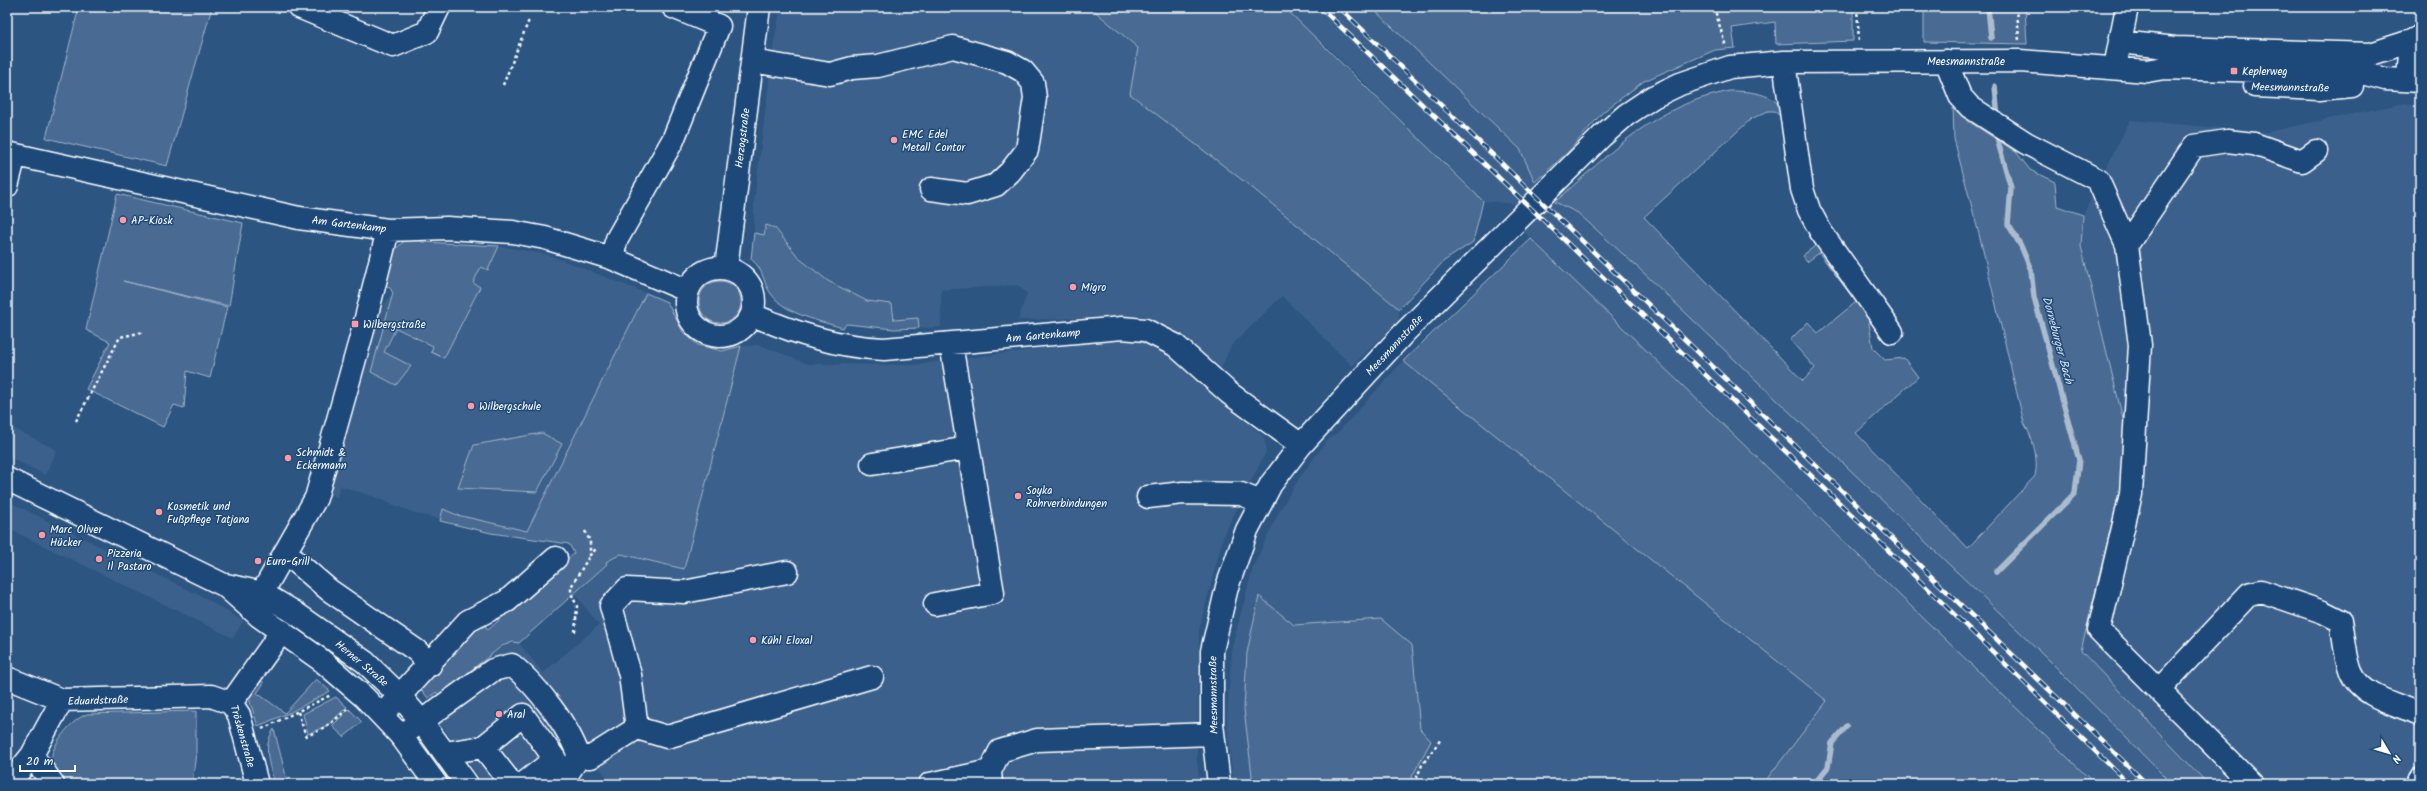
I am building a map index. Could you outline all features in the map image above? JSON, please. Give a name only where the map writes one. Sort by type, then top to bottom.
[{"type":"street","points":[[299,7],[393,46],[427,32],[438,7]]},
{"type":"street","points":[[611,258],[617,238],[673,140],[718,26],[673,7]]},
{"type":"street","name":"Herzogstraße","points":[[726,268],[759,7]]},
{"type":"street","points":[[2115,69],[2127,7]]},
{"type":"street","points":[[2120,42],[2169,47],[2371,54],[2416,39],[2414,80]]},
{"type":"street","points":[[752,60],[830,74],[852,68],[878,66],[953,47],[1007,62],[1023,71],[1033,83],[1035,98],[1027,150],[1010,172],[996,185],[967,194],[931,190]]},
{"type":"street","points":[[1946,61],[1960,96],[1970,107],[2026,143],[2098,180],[2127,245],[2140,345],[2131,494],[2099,630],[2252,784]]},
{"type":"street","name":"Meesmannstraße","points":[[1219,784],[1213,734],[1212,651],[1227,586],[1247,530],[1271,484],[1301,446],[1404,333],[1607,132],[1653,97],[1680,84],[1730,67],[1784,62],[2020,61],[2147,71],[2164,68],[2366,74],[2385,79],[2414,80]]},
{"type":"street","points":[[1784,62],[1802,189],[1809,210],[1821,232],[1892,332]]},
{"type":"street","points":[[2127,245],[2194,146],[2227,140],[2254,144],[2302,161],[2316,151]]},
{"type":"street","points":[[7,186],[11,154]]},
{"type":"street","name":"Am Gartenkamp","points":[[11,154],[299,218],[388,230],[424,227],[513,232],[545,238],[611,258],[688,291]]},
{"type":"street","points":[[259,616],[262,593],[316,498],[363,330],[388,230]]},
{"type":"street","points":[[715,268],[726,268],[737,272],[752,288],[755,300],[753,315],[737,332],[726,336],[715,336],[704,332],[695,326],[687,310],[688,291],[695,279],[703,273],[715,268]]},
{"type":"street","name":"Am Gartenkamp","points":[[753,315],[812,337],[853,348],[884,349],[1122,328],[1145,330],[1175,345],[1230,393],[1301,446]]},
{"type":"street","points":[[934,604],[993,593],[951,344]]},
{"type":"street","points":[[872,464],[968,448]]},
{"type":"street","name":"Herner Straße","points":[[7,479],[224,585],[262,593],[326,634],[364,662],[400,696],[422,722],[467,784]]},
{"type":"street","points":[[1148,497],[1183,493],[1241,494],[1262,502]]},
{"type":"street","points":[[286,552],[329,590],[417,651],[430,665]]},
{"type":"street","points":[[382,715],[430,665],[468,621],[507,601],[556,558]]},
{"type":"street","points":[[637,728],[630,674],[611,606],[627,589],[684,592],[787,572]]},
{"type":"street","name":"Herner Straße","points":[[224,585],[259,616],[282,631],[344,679],[360,694],[401,736],[436,784]]},
{"type":"street","points":[[2159,690],[2249,594],[2261,591],[2323,612],[2341,621],[2350,672],[2357,684],[2371,694],[2420,714]]},
{"type":"street","name":"Tröskenstraße","points":[[257,784],[239,715],[232,703],[282,631]]},
{"type":"street","points":[[401,736],[493,670],[512,665],[527,678],[574,740],[579,757]]},
{"type":"street","points":[[579,757],[591,757],[637,728],[667,737],[872,677]]},
{"type":"street","points":[[7,678],[62,700]]},
{"type":"street","name":"Eduardstraße","points":[[9,784],[32,755],[62,700],[211,696],[232,703]]},
{"type":"street","points":[[445,753],[483,747],[523,715],[555,759],[523,784]]},
{"type":"street","points":[[930,784],[991,778],[1000,751],[1037,740],[1213,734]]},
{"type":"street","points":[[483,747],[512,784]]},
{"type":"street","points":[[32,755],[54,784]]},
{"type":"street","points":[[555,784],[568,773],[579,757]]},
{"type":"street","points":[[2418,784],[2420,779]]},
{"type":"path","points":[[1714,7],[1719,18],[1730,67]]},
{"type":"path","points":[[1857,7],[1860,61]]},
{"type":"path","points":[[2017,7],[2020,61]]},
{"type":"path","points":[[503,85],[529,20]]},
{"type":"path","points":[[76,421],[120,337],[144,332]]},
{"type":"path","points":[[585,531],[590,541],[590,555]]},
{"type":"path","points":[[575,632],[577,606],[571,593],[571,587],[590,555],[597,548]]},
{"type":"path","points":[[245,738],[332,694],[344,679]]},
{"type":"path","points":[[298,712],[306,736],[332,723],[360,694]]},
{"type":"path","points":[[1414,784],[1422,765],[1441,739]]},
{"type":"shaded area","points":[[79,7],[212,7],[167,166],[46,138]]},
{"type":"shaded area","points":[[781,7],[1090,7],[1138,48],[1250,186],[1399,309],[1399,320],[1352,366],[1282,296],[1231,346],[1218,375],[1210,365],[1158,323],[1143,316],[1018,320],[1027,294],[1018,285],[941,290],[941,327],[919,328],[918,318],[894,321],[892,304],[867,301],[828,281],[800,259],[775,228],[764,235],[754,233],[754,201],[774,41]]},
{"type":"shaded area","points":[[1090,7],[1284,7],[1483,201],[1473,242],[1444,261],[1399,309],[1250,186],[1130,94],[1138,48]]},
{"type":"shaded area","points":[[1280,7],[1371,7],[1520,149],[1535,182],[1555,202],[1578,213],[1647,276],[2045,656],[2172,784],[2095,784],[1531,239],[1524,231],[1533,222],[1514,204],[1483,201],[1334,53]]},
{"type":"shaded area","points":[[1371,7],[1853,7],[1853,41],[1776,44],[1775,22],[1732,28],[1735,48],[1715,50],[1644,81],[1603,112],[1569,151],[1535,182],[1520,149]]},
{"type":"shaded area","points":[[1924,7],[2025,7],[2027,44],[1924,42]]},
{"type":"shaded area","points":[[1729,91],[1756,93],[1772,99],[1783,111],[1785,120],[1774,111],[1768,111],[1751,119],[1644,217],[1803,381],[1815,368],[1790,340],[1808,322],[1818,333],[1856,302],[1819,253],[1807,262],[1802,256],[1819,243],[1866,305],[1873,348],[1885,360],[1904,358],[1918,377],[1856,433],[1968,548],[2035,476],[2036,456],[2030,435],[2024,423],[1981,242],[1954,139],[1953,108],[1968,121],[2016,152],[2030,170],[2055,182],[2057,206],[2083,215],[2081,246],[2128,440],[2128,456],[2081,651],[2208,784],[2172,784],[2045,656],[1647,276],[1578,213],[1555,202],[1621,144],[1657,119],[1676,108],[1696,100]]},
{"type":"shaded area","points":[[2405,103],[2420,107],[2420,784],[2208,784],[2081,651],[2128,456],[2081,246],[2083,215],[2130,120],[2267,132]]},
{"type":"shaded area","points":[[117,194],[243,223],[229,306],[123,281],[227,307],[210,378],[187,371],[184,408],[174,405],[163,427],[86,389],[110,342],[86,330]]},
{"type":"shaded area","points":[[766,225],[775,228],[800,259],[828,281],[867,301],[892,304],[894,320],[918,318],[919,328],[894,329],[846,324],[843,328],[814,320],[786,308],[772,295],[766,286],[759,268],[751,259],[754,233],[764,235]]},
{"type":"shaded area","points":[[415,236],[422,242],[499,246],[488,270],[481,267],[473,283],[480,287],[444,358],[431,352],[433,346],[396,328],[384,352],[411,366],[396,385],[371,372],[393,293],[390,288],[383,284],[387,268],[396,249],[401,244]]},
{"type":"shaded area","points":[[1531,239],[2095,784],[1763,784],[1827,701],[1403,361]]},
{"type":"shaded area","name":"Wilbergschule","points":[[422,242],[499,246],[549,255],[646,293],[525,535],[420,515],[369,495],[340,486],[337,497],[327,493],[343,446],[375,320]]},
{"type":"shaded area","points":[[716,281],[724,281],[732,284],[738,290],[741,302],[738,314],[732,320],[724,323],[716,323],[708,320],[702,314],[699,306],[699,298],[702,290],[708,284]]},
{"type":"shaded area","points":[[646,293],[667,302],[683,332],[698,345],[722,351],[741,346],[684,569],[621,554],[606,562],[607,564],[519,643],[513,642],[502,646],[439,695],[436,692],[428,698],[420,688],[476,623],[484,624],[488,630],[574,553],[569,544],[491,533],[440,521],[443,509],[457,515],[527,531]]},
{"type":"shaded area","points":[[1115,339],[1143,341],[1175,358],[1263,436],[1266,445],[1266,452],[1224,534],[1199,630],[1197,761],[1200,784],[611,784],[588,751],[566,784],[484,784],[426,704],[428,698],[436,691],[438,694],[507,644],[519,643],[543,673],[599,625],[574,593],[607,564],[606,562],[621,554],[684,569],[741,346],[760,345],[808,364],[913,365]]},
{"type":"shaded area","points":[[1403,361],[1827,701],[1763,784],[1233,784],[1227,718],[1229,685],[1233,643],[1253,567],[1280,510],[1298,480],[1326,442],[1340,430]]},
{"type":"shaded area","points":[[7,425],[57,450],[46,475],[7,456]]},
{"type":"shaded area","points":[[542,433],[562,444],[537,492],[458,488],[474,445]]},
{"type":"shaded area","points":[[7,501],[205,598],[243,621],[233,638],[7,528]]},
{"type":"shaded area","points":[[1259,596],[1294,625],[1381,619],[1412,645],[1420,729],[1431,741],[1408,784],[1253,784],[1244,709],[1247,653]]},
{"type":"shaded area","points":[[258,678],[264,683],[257,693],[285,713],[316,679],[330,691],[291,712],[258,726],[250,702],[249,694]]},
{"type":"shaded area","points":[[336,697],[347,707],[328,725],[308,734],[303,714]]},
{"type":"shaded area","points":[[349,709],[362,722],[344,737],[332,726]]},
{"type":"shaded area","points":[[196,711],[196,753],[192,784],[61,784],[52,771],[51,763],[55,746],[73,723],[87,714]]},
{"type":"shaded area","points":[[274,729],[288,784],[275,784],[269,763],[267,749],[270,736]]},
{"type":"shaded area","points":[[428,744],[456,784],[451,784],[423,749]]},
{"type":"waterway","name":"Dorneburger Bach","points":[[1988,7],[1991,38]]},
{"type":"waterway","name":"Dorneburger Bach","points":[[1995,86],[1998,119]]},
{"type":"waterway","name":"Dorneburger Bach","points":[[1996,572],[2075,493],[2079,460],[2034,297],[2031,270],[2021,246],[2008,224],[2011,188],[1998,142],[1998,132]]},
{"type":"waterway","name":"Dorneburger Bach","points":[[1814,784],[1828,767],[1832,743],[1847,726]]},
{"type":"railway","points":[[1320,7],[1823,487],[2129,784]]},
{"type":"railway","points":[[1339,7],[2147,784]]},
{"type":"place","name":"Keplerweg","points":[[2234,71]]},
{"type":"place","name":"EMC Edel Metall Contor","points":[[894,140]]},
{"type":"place","name":"AP-Kiosk","points":[[123,220]]},
{"type":"place","name":"Migro","points":[[1073,287]]},
{"type":"place","name":"Wilbergstraße","points":[[355,324]]},
{"type":"place","name":"Wilbergschule","points":[[471,406]]},
{"type":"place","name":"Schmidt & Eckermann","points":[[288,458]]},
{"type":"place","name":"Soyka Rohrverbindungen","points":[[1018,496]]},
{"type":"place","name":"Kosmetik und Fußpflege Tatjana","points":[[159,512]]},
{"type":"place","name":"Marc Oliver Hücker","points":[[42,535]]},
{"type":"place","name":"Pizzeria Il Pastaro","points":[[99,559]]},
{"type":"place","name":"Euro-Grill","points":[[258,561]]},
{"type":"place","name":"Kühl Eloxal","points":[[753,640]]},
{"type":"place","name":"Aral","points":[[499,714]]}]
